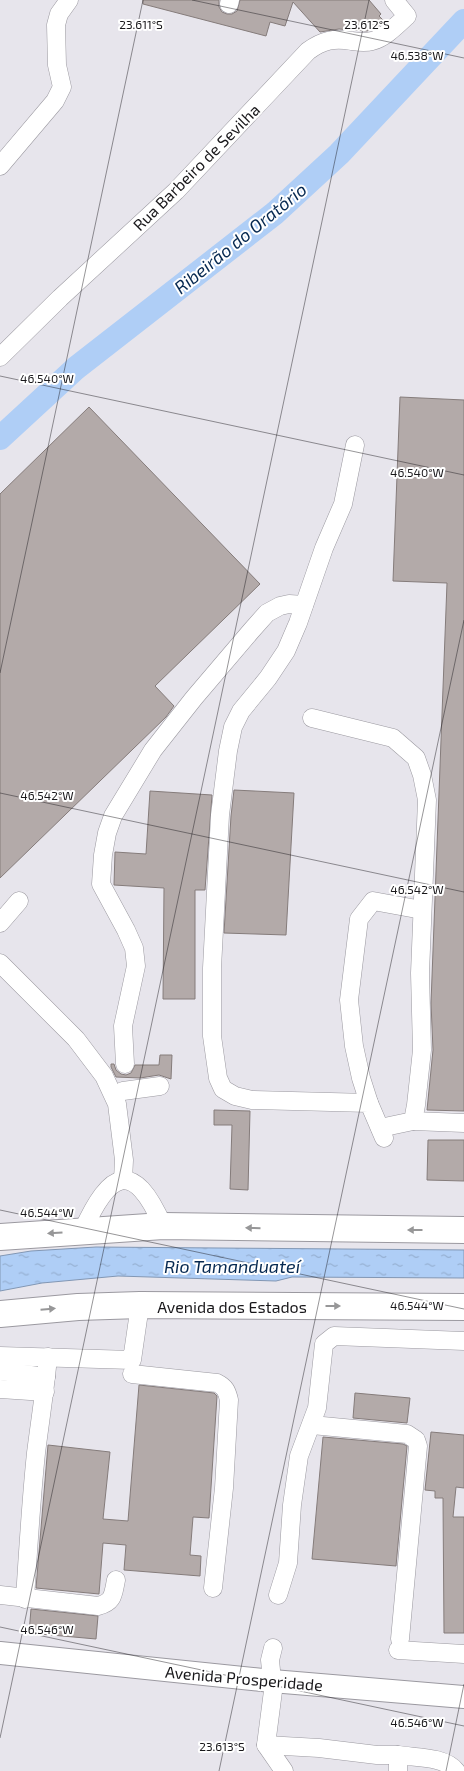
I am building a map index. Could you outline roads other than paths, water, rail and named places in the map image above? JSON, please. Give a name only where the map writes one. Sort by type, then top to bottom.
[{"type":"highway","points":[[0,1237],[163,1226],[464,1230]]},
{"type":"highway","name":"Avenida dos Estados","points":[[0,1314],[78,1306],[140,1305],[464,1307]]},
{"type":"main road","name":"Avenida Prosperidade","points":[[0,1655],[464,1697]]},
{"type":"street","points":[[0,166],[55,101],[62,86],[57,65],[56,25],[59,14],[69,0]]},
{"type":"street","name":"Rua Barbeiro de Sevilha","points":[[0,356],[176,191],[308,51],[317,44],[334,39],[364,43],[371,42],[387,33],[407,16],[394,0]]},
{"type":"street","points":[[355,445],[343,504],[324,548],[298,624],[286,651],[268,678],[240,711],[232,735],[220,815],[212,968],[212,1036],[218,1078],[224,1089],[235,1096],[252,1100],[369,1103]]},
{"type":"street","points":[[123,1180],[123,1026],[136,966],[134,948],[101,884],[107,833],[113,816],[153,750],[251,631],[267,613],[280,606],[289,604],[304,605]]},
{"type":"street","points":[[312,718],[393,738],[416,758],[422,775],[427,800],[420,973],[422,1050],[413,1121]]},
{"type":"street","points":[[0,923],[19,901]]},
{"type":"street","points":[[422,910],[373,901],[359,919],[348,1000],[354,1046],[369,1103],[382,1133],[413,1121],[464,1124]]},
{"type":"street","points":[[0,963],[76,1039],[104,1076],[122,1084],[160,1086]]},
{"type":"street","points":[[83,1230],[102,1195],[116,1182],[123,1180],[132,1182],[144,1192],[153,1204],[163,1226]]},
{"type":"street","points":[[0,1356],[132,1360],[140,1305]]},
{"type":"street","points":[[278,1595],[288,1563],[292,1505],[299,1456],[317,1408],[324,1344],[334,1336],[464,1341]]},
{"type":"street","points":[[25,1599],[36,1454],[48,1357]]},
{"type":"street","points":[[0,1372],[46,1384]]},
{"type":"street","points":[[132,1374],[217,1382],[224,1386],[228,1392],[224,1488],[213,1588]]},
{"type":"street","points":[[0,1390],[46,1384]]},
{"type":"street","points":[[312,1425],[407,1434],[416,1440],[418,1446],[399,1645],[464,1654]]},
{"type":"street","points":[[0,1595],[98,1606],[110,1601],[113,1596],[116,1580]]},
{"type":"street","points":[[273,1648],[270,1660],[272,1703],[266,1745],[284,1771]]},
{"type":"street","points":[[266,1745],[319,1748],[376,1755],[398,1763],[440,1761],[451,1765],[456,1771]]},
{"type":"water","name":"Rio Tamanduateí","points":[[96,1247],[464,1250],[464,1278],[292,1277],[276,1281],[118,1276],[42,1283],[0,1291],[0,1256],[31,1251]]},
{"type":"waterway","name":"Ribeirão do Oratório","points":[[0,438],[76,368],[275,213],[339,154],[464,21]]}]
